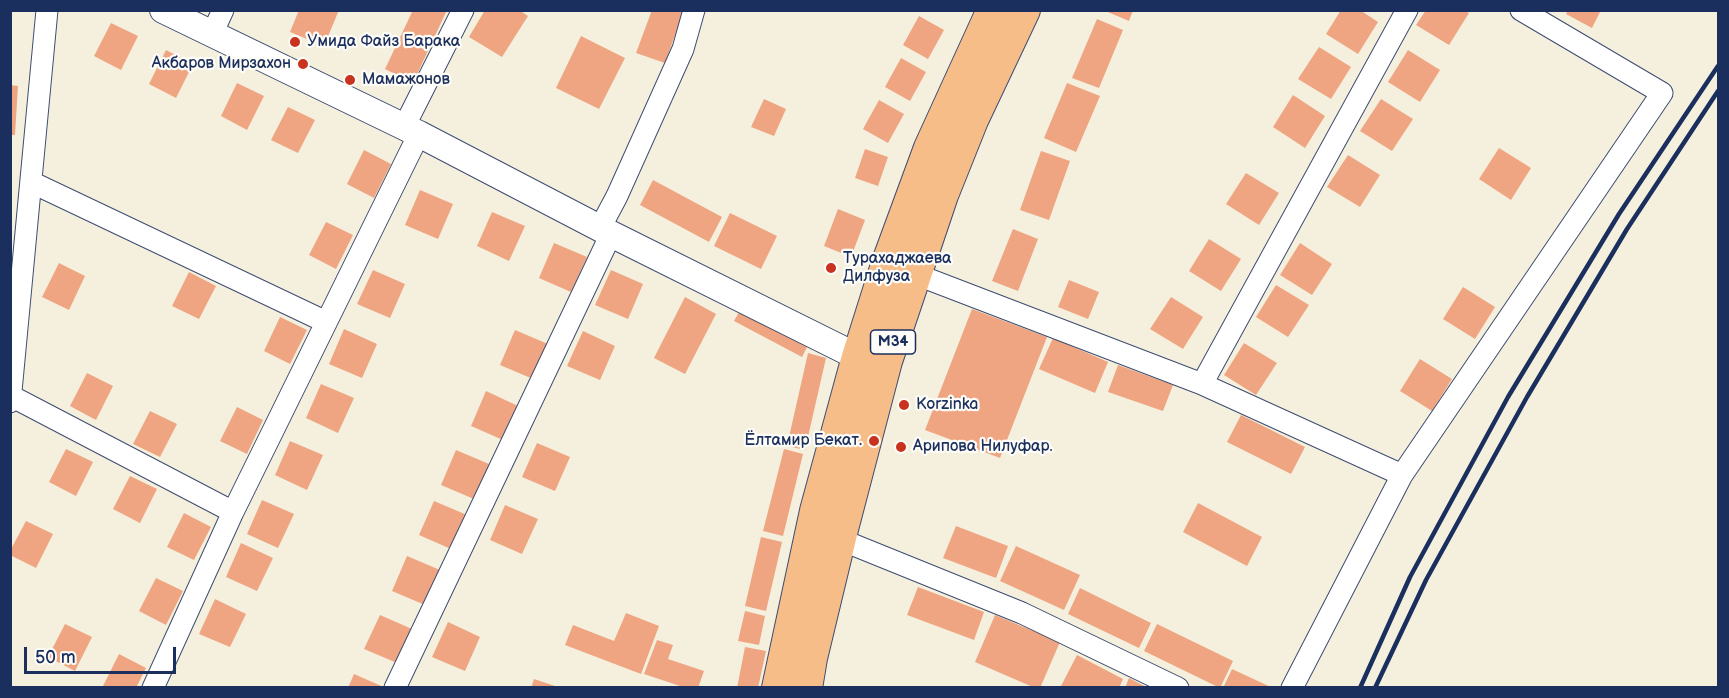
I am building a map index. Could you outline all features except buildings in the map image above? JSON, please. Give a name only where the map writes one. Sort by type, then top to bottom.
[{"type":"main road","name":"M34","points":[[778,687],[816,512],[858,357],[888,262],[926,157],[993,10]]},
{"type":"main road","name":"M34","points":[[806,687],[839,539],[886,361],[942,195],[972,120],[1024,10]]},
{"type":"street","points":[[10,402],[48,10]]},
{"type":"street","points":[[163,10],[411,130],[605,231],[858,357]]},
{"type":"street","points":[[212,34],[223,10]]},
{"type":"street","points":[[153,687],[233,512],[326,322],[463,10]]},
{"type":"street","points":[[395,687],[605,231],[617,196],[683,49],[694,10]]},
{"type":"street","points":[[1202,384],[1407,10]]},
{"type":"street","points":[[1292,687],[1402,475],[1662,93],[1521,10]]},
{"type":"street","points":[[31,182],[326,322]]},
{"type":"street","points":[[915,273],[1202,384],[1402,475]]},
{"type":"street","points":[[11,396],[233,512]]},
{"type":"street","points":[[839,539],[1022,613],[1178,687]]},
{"type":"railway","points":[[1360,688],[1410,577],[1508,397],[1619,214],[1718,66]]},
{"type":"railway","points":[[1375,688],[1426,580],[1527,397],[1627,229],[1718,91]]},
{"type":"place","name":"Умида Файз Барака","points":[[295,42]]},
{"type":"place","name":"Акбаров Мирзахон","points":[[303,64]]},
{"type":"place","name":"Мамажонов","points":[[350,80]]},
{"type":"place","name":"Турахаджаева Дилфуза","points":[[831,268]]},
{"type":"place","name":"Korzinka","points":[[904,405]]},
{"type":"place","name":"Ёлтамир Бекат.","points":[[874,441]]},
{"type":"place","name":"Арипова Нилуфар.","points":[[901,447]]}]
